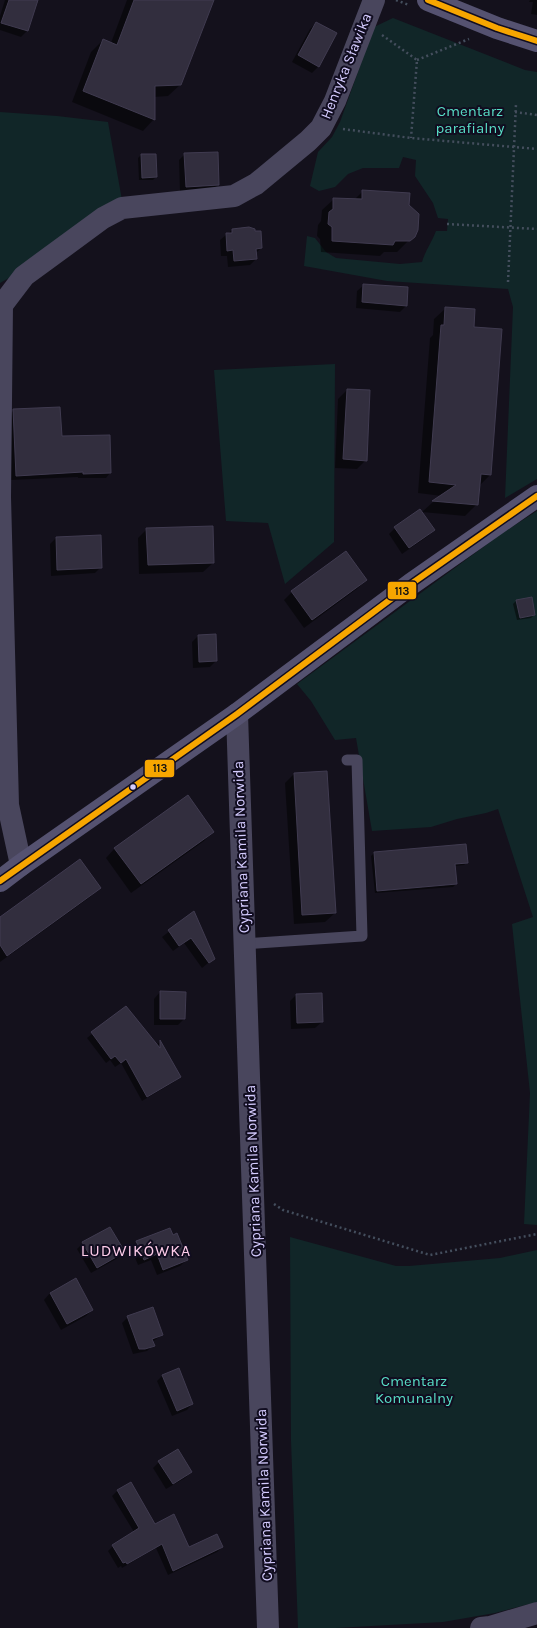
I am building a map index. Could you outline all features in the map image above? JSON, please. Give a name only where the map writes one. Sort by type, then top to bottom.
[{"type":"street","name":"Henryka Sławika","points":[[21,865],[8,805],[0,497],[1,305],[24,276],[103,218],[122,208],[234,196],[256,184],[308,141],[321,128],[335,101],[374,0]]},
{"type":"street","points":[[428,0],[497,28],[537,40]]},
{"type":"street","points":[[0,882],[21,865],[237,714],[411,584],[537,496]]},
{"type":"street","name":"Cypriana Kamila Norwida","points":[[237,714],[268,1628]]},
{"type":"street","points":[[481,1628],[490,1627],[537,1613]]},
{"type":"lane","points":[[244,944],[362,936],[357,760],[348,760]]},
{"type":"path","points":[[380,32],[417,60]]},
{"type":"path","points":[[417,60],[473,38]]},
{"type":"path","points":[[410,138],[417,60]]},
{"type":"path","points":[[508,282],[516,104]]},
{"type":"path","points":[[515,112],[537,115]]},
{"type":"path","points":[[340,129],[410,138],[537,149]]},
{"type":"path","points":[[447,224],[537,230]]},
{"type":"path","points":[[254,1190],[284,1210],[430,1255],[537,1234]]},
{"type":"green space","name":"Cmentarz parafialny","points":[[393,18],[525,70],[537,72],[537,479],[505,498],[513,307],[508,289],[387,281],[304,266],[307,236],[315,238],[326,252],[336,258],[400,264],[422,262],[436,231],[447,231],[448,219],[438,218],[433,203],[415,176],[416,160],[403,157],[399,168],[363,168],[348,174],[335,187],[319,191],[310,186],[318,152],[332,137],[340,122],[374,27]]},
{"type":"green space","points":[[0,112],[57,116],[108,122],[122,200],[16,274],[0,283]]},
{"type":"green space","points":[[335,364],[334,542],[285,584],[268,523],[226,521],[214,370]]},
{"type":"green space","points":[[537,511],[537,1225],[524,1224],[530,1093],[512,924],[533,917],[498,809],[431,827],[372,831],[356,738],[335,740],[311,701],[297,684],[501,534]]},
{"type":"green space","name":"Cmentarz Komunalny","points":[[290,1237],[396,1266],[500,1258],[537,1250],[537,1602],[495,1613],[443,1622],[336,1628],[298,1628],[291,1441]]},
{"type":"building","points":[[9,0],[38,0],[28,31],[1,23]]},
{"type":"building","points":[[134,0],[214,0],[181,85],[155,86],[155,120],[83,91],[103,39],[117,45]]},
{"type":"building","points":[[316,22],[337,33],[319,67],[298,55]]},
{"type":"building","points":[[218,152],[219,185],[186,187],[184,153]]},
{"type":"building","points":[[141,154],[156,154],[157,177],[142,178]]},
{"type":"building","points":[[362,190],[410,193],[409,205],[419,214],[418,230],[415,237],[410,241],[395,241],[393,245],[332,241],[332,227],[328,224],[329,212],[333,209],[333,198],[362,199]]},
{"type":"building","points":[[249,227],[255,229],[255,231],[261,231],[262,248],[256,249],[257,259],[234,261],[233,250],[227,251],[226,233],[232,233],[232,229]]},
{"type":"building","points":[[363,284],[408,287],[407,306],[362,302]]},
{"type":"building","points":[[445,307],[475,309],[474,327],[502,329],[491,475],[481,474],[478,505],[432,501],[456,485],[429,482],[441,325],[444,325]]},
{"type":"building","points":[[347,389],[370,390],[367,461],[343,459]]},
{"type":"building","points":[[60,407],[62,436],[110,435],[111,473],[83,474],[83,472],[16,476],[13,409]]},
{"type":"building","points":[[420,509],[435,530],[409,548],[394,527]]},
{"type":"building","points":[[213,526],[214,563],[148,565],[146,528]]},
{"type":"building","points":[[101,535],[102,568],[57,570],[56,537]]},
{"type":"building","points":[[346,551],[367,580],[312,620],[291,591]]},
{"type":"building","points":[[532,597],[535,615],[520,618],[516,600]]},
{"type":"building","points":[[216,634],[217,661],[199,662],[198,635]]},
{"type":"building","points":[[327,771],[336,913],[302,915],[294,773]]},
{"type":"building","points":[[188,795],[214,832],[141,884],[114,848]]},
{"type":"building","points":[[466,844],[468,863],[455,864],[457,884],[377,891],[374,852]]},
{"type":"building","points":[[80,859],[101,888],[7,956],[0,945],[0,917]]},
{"type":"building","points":[[194,911],[215,959],[209,963],[191,938],[179,946],[168,930]]},
{"type":"building","points":[[160,991],[186,992],[185,1019],[160,1019]]},
{"type":"building","points":[[322,993],[323,1022],[297,1023],[296,994]]},
{"type":"building","points":[[126,1006],[160,1048],[160,1040],[181,1077],[147,1097],[126,1059],[121,1063],[115,1056],[111,1059],[91,1032]]},
{"type":"building","points":[[110,1227],[125,1252],[97,1268],[82,1242]]},
{"type":"building","points":[[170,1228],[173,1235],[177,1233],[188,1260],[163,1270],[157,1254],[144,1260],[136,1241]]},
{"type":"building","points":[[76,1278],[93,1310],[67,1324],[50,1293]]},
{"type":"building","points":[[153,1307],[163,1335],[152,1339],[155,1346],[139,1349],[127,1316]]},
{"type":"building","points":[[179,1368],[193,1404],[177,1411],[162,1375]]},
{"type":"building","points":[[178,1449],[192,1472],[173,1484],[158,1461]]},
{"type":"building","points":[[131,1482],[155,1524],[174,1514],[189,1547],[217,1534],[223,1547],[173,1571],[162,1544],[127,1564],[126,1562],[123,1563],[112,1545],[139,1528],[117,1490]]},
{"type":"transit line","name":"113","points":[[428,0],[497,28],[537,41]]},
{"type":"transit line","name":"113","points":[[0,881],[237,714],[411,584],[537,496]]},
{"type":"district","name":"LUDWIKÓWKA","points":[[136,1250]]}]
